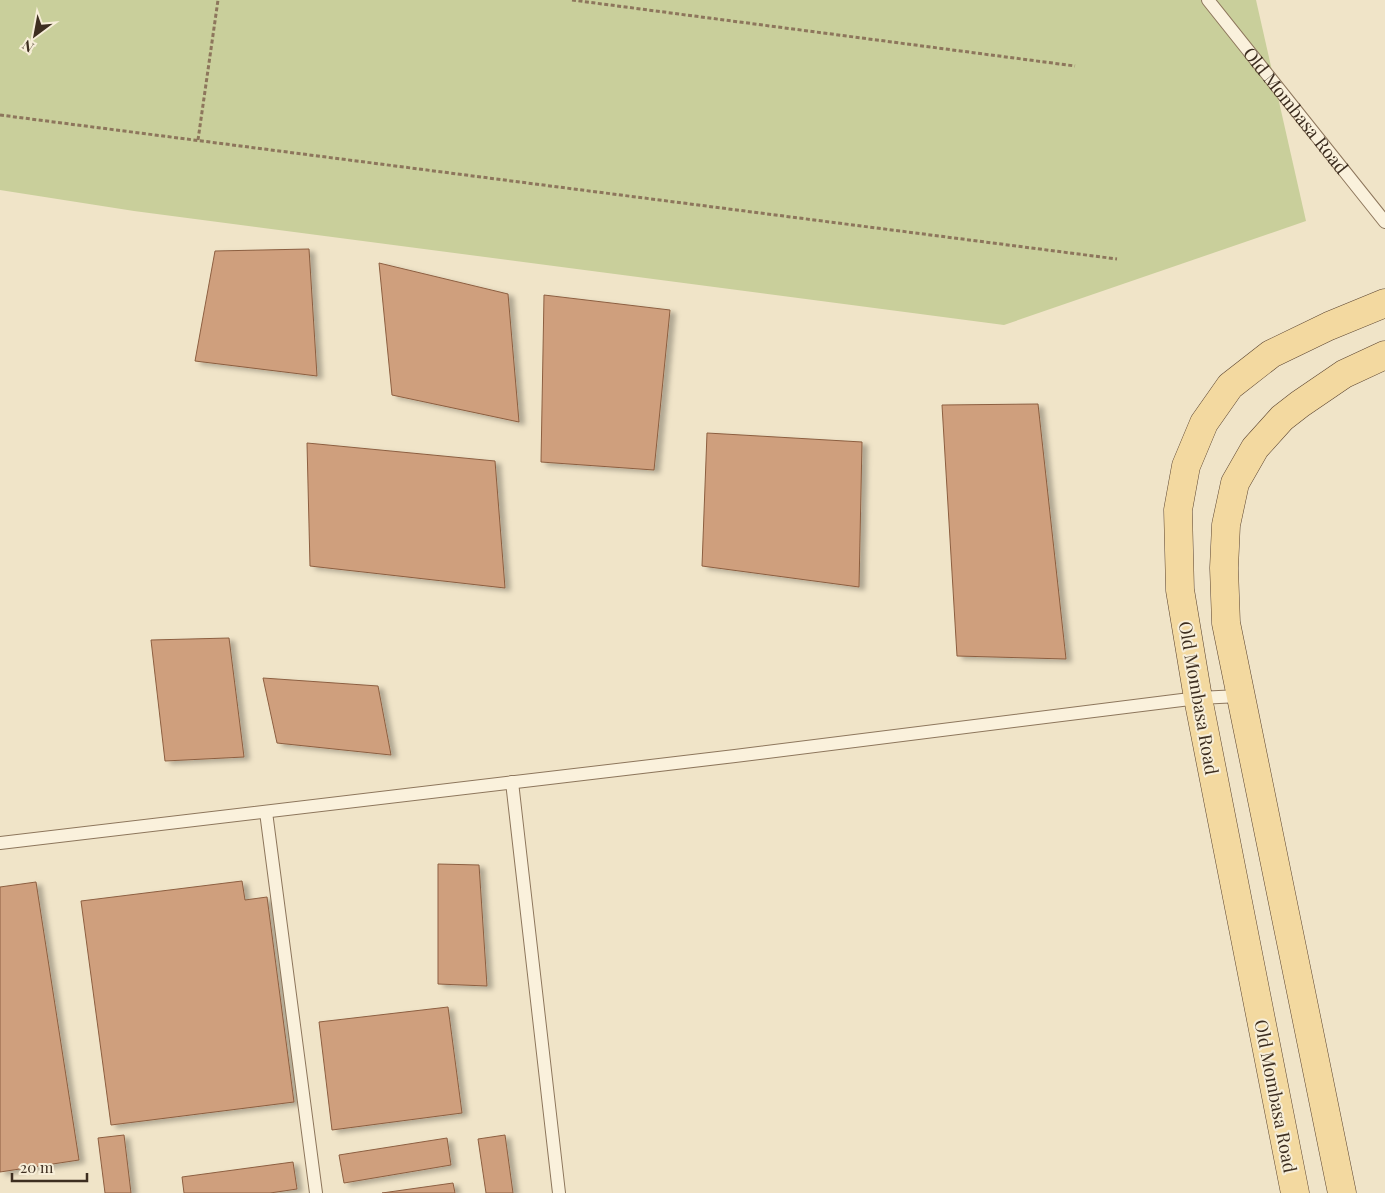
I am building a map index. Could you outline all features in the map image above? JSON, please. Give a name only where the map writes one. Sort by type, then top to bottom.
[{"type":"main road","name":"Old Mombasa Road","points":[[1296,1193],[1198,698],[1180,590],[1178,510],[1186,466],[1204,423],[1230,386],[1271,354],[1329,326],[1385,303]]},
{"type":"main road","points":[[1342,1193],[1226,623],[1224,568],[1226,525],[1235,483],[1255,448],[1282,418],[1344,374],[1385,355]]},
{"type":"lane","name":"Old Mombasa Road","points":[[1208,0],[1385,222]]},
{"type":"lane","points":[[0,843],[1198,698],[1240,696]]},
{"type":"lane","points":[[512,782],[558,1193]]},
{"type":"lane","points":[[266,812],[316,1193]]},
{"type":"path","points":[[198,140],[218,0]]},
{"type":"path","points":[[572,0],[1075,66]]},
{"type":"path","points":[[0,115],[1117,259]]},
{"type":"green space","points":[[0,0],[1256,0],[1306,221],[1004,325],[134,211],[0,190]]},
{"type":"building","points":[[309,249],[317,376],[195,361],[215,251]]},
{"type":"building","points":[[379,263],[508,294],[519,422],[392,395]]},
{"type":"building","points":[[544,295],[670,310],[654,470],[541,462]]},
{"type":"building","points":[[1038,404],[1066,659],[957,656],[942,405]]},
{"type":"building","points":[[707,433],[862,442],[859,587],[702,566]]},
{"type":"building","points":[[307,443],[495,461],[505,588],[310,566]]},
{"type":"building","points":[[229,638],[244,757],[165,761],[151,640]]},
{"type":"building","points":[[263,678],[378,686],[391,755],[277,743]]},
{"type":"building","points":[[438,864],[479,865],[487,986],[438,984]]},
{"type":"building","points":[[242,881],[245,900],[267,897],[294,1102],[111,1125],[81,901]]},
{"type":"building","points":[[36,882],[79,1160],[0,1172],[0,887]]},
{"type":"building","points":[[448,1007],[462,1113],[332,1130],[319,1022]]},
{"type":"building","points":[[124,1135],[131,1193],[105,1193],[98,1138]]},
{"type":"building","points":[[505,1135],[513,1193],[486,1193],[478,1139]]},
{"type":"building","points":[[447,1138],[451,1165],[344,1183],[339,1155]]},
{"type":"building","points":[[293,1162],[297,1189],[270,1193],[184,1193],[182,1177]]},
{"type":"building","points":[[453,1183],[455,1193],[382,1193]]}]
